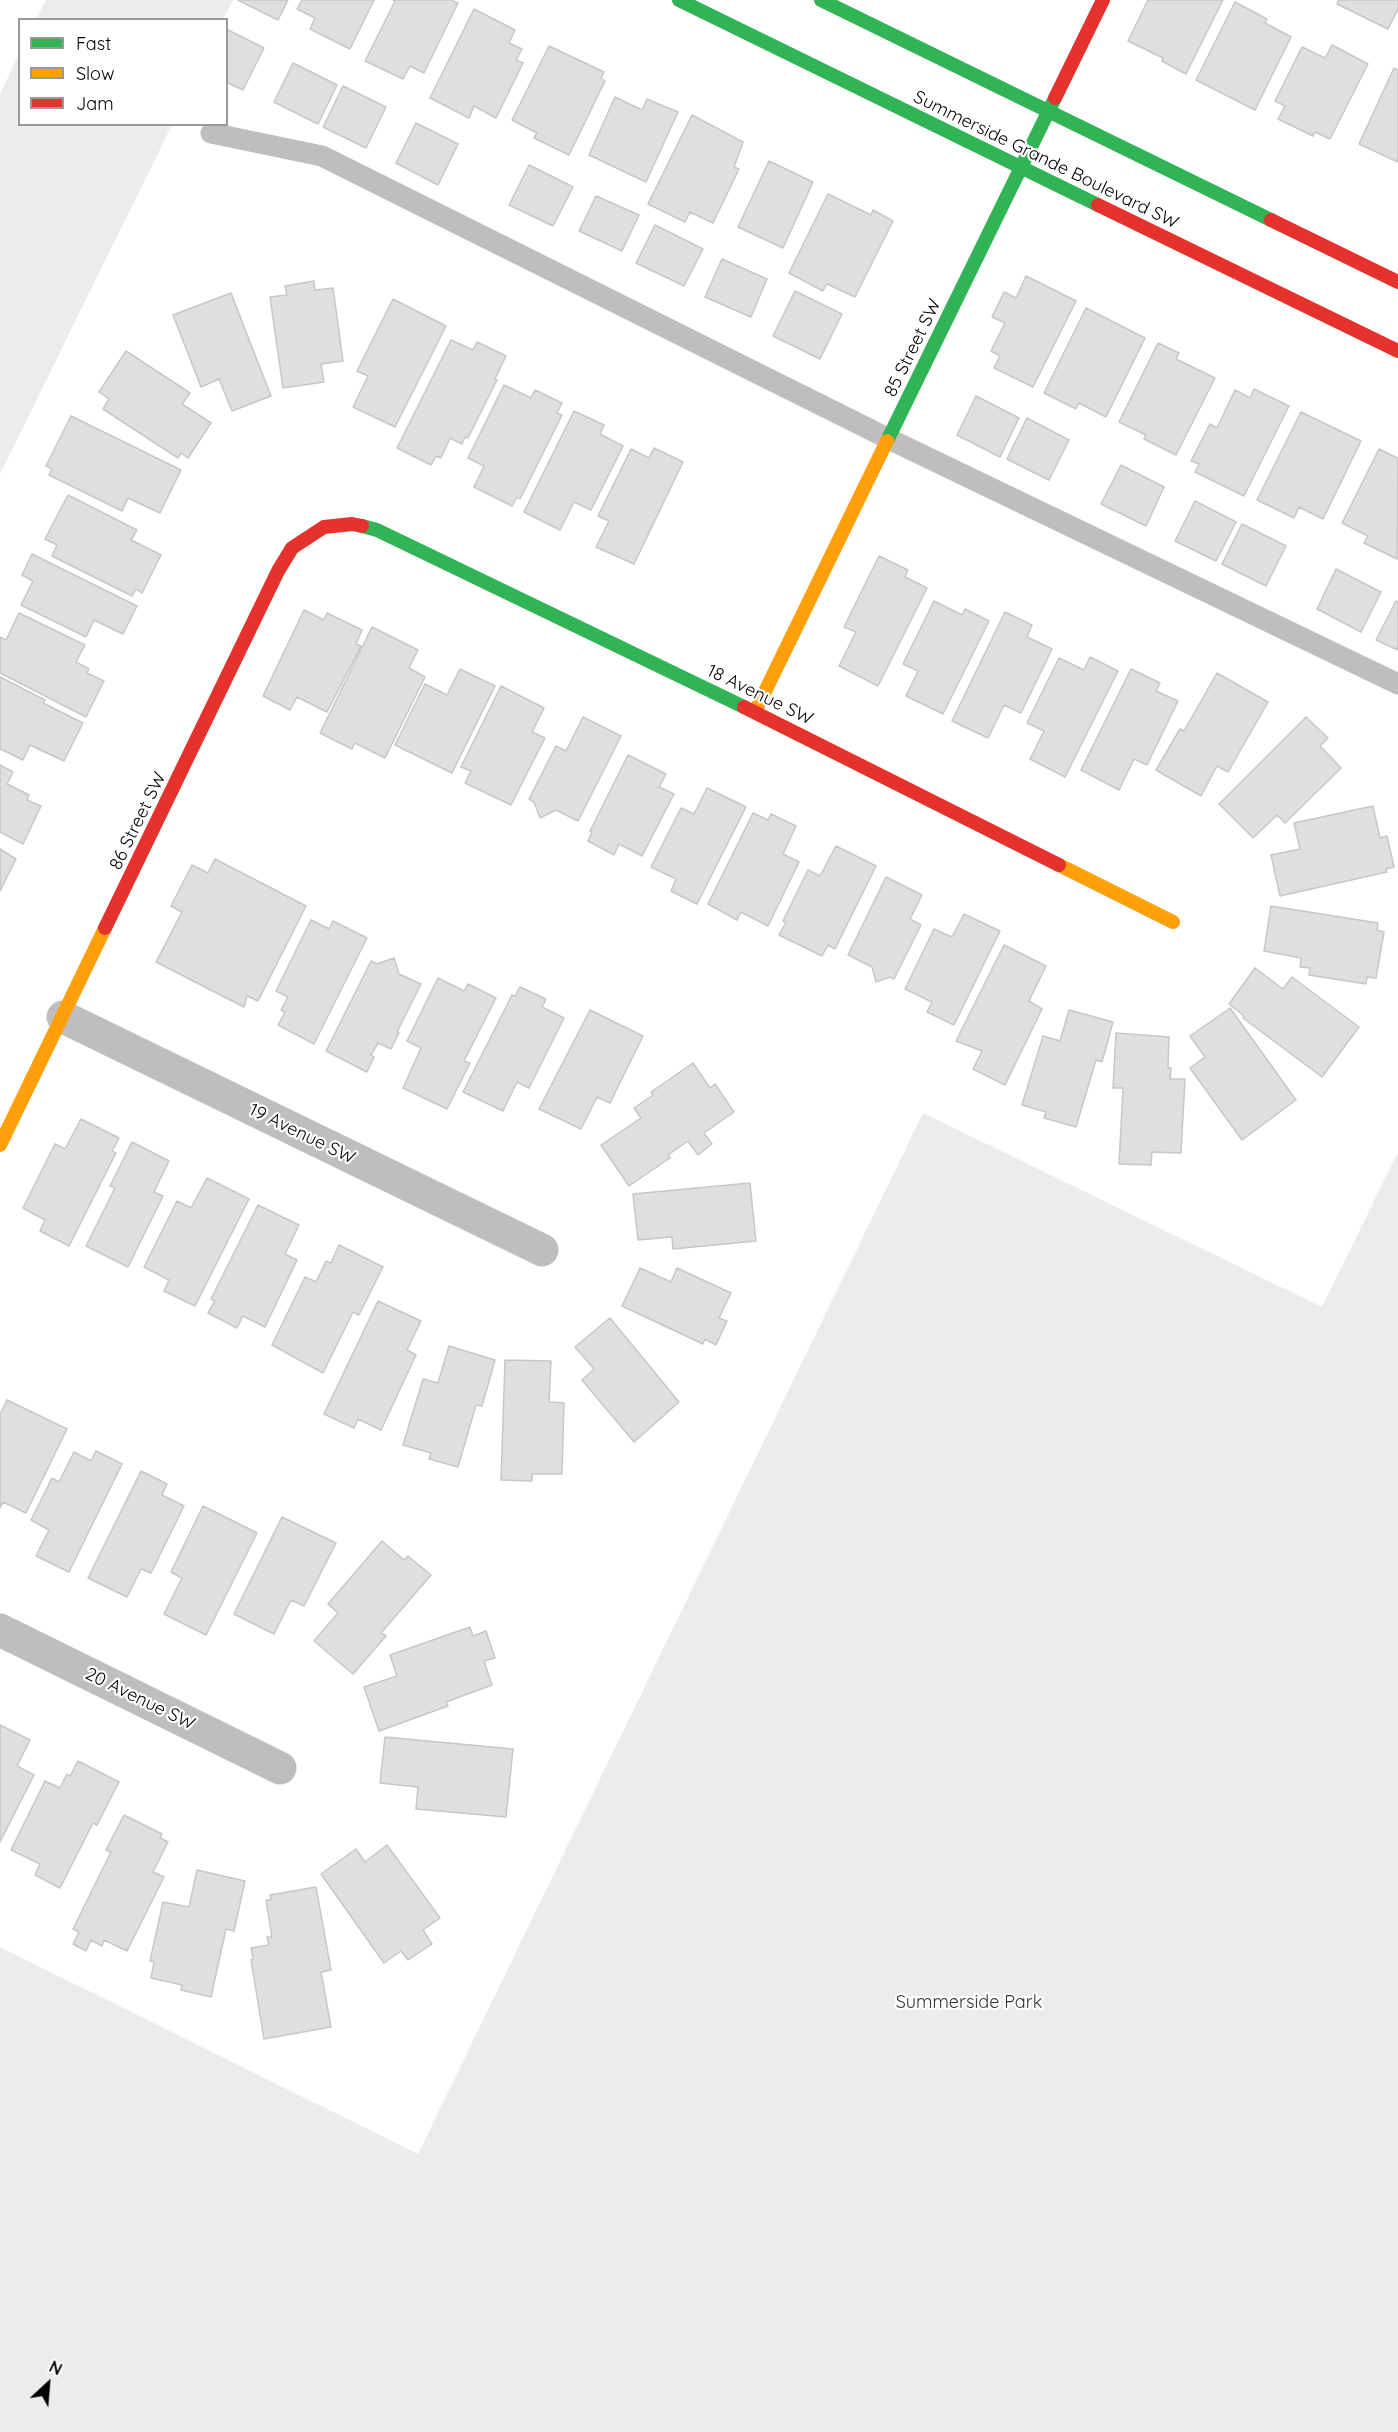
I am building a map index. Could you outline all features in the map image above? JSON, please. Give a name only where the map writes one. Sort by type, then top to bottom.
[{"type":"street","name":"Summerside Grande Boulevard SW","points":[[679,0],[1398,351]]},
{"type":"street","points":[[821,0],[1398,282]]},
{"type":"street","name":"85 Street SW","points":[[755,712],[1103,0]]},
{"type":"street","name":"18 Avenue SW","points":[[324,527],[352,524],[377,530],[755,712],[1173,922]]},
{"type":"street","name":"86 Street SW","points":[[0,1145],[278,571],[292,548],[324,527]]},
{"type":"street","name":"19 Avenue SW","points":[[63,1017],[542,1250]]},
{"type":"street","name":"20 Avenue SW","points":[[0,1630],[280,1768]]},
{"type":"lane","points":[[211,133],[322,156],[889,439],[1398,684]]},
{"type":"green space","points":[[46,0],[233,0],[224,18],[37,18]]},
{"type":"green space","points":[[18,56],[18,126],[172,126],[0,474],[0,94]]},
{"type":"green space","name":"Summerside Park","points":[[923,1113],[1322,1307],[1398,1152],[1398,2432],[0,2432],[0,1947],[418,2154]]},
{"type":"building","points":[[238,0],[288,0],[278,20]]},
{"type":"building","points":[[302,0],[374,0],[350,49],[310,29],[315,18],[297,9]]},
{"type":"building","points":[[393,0],[451,0],[458,3],[424,73],[410,66],[403,79],[365,61],[395,1]]},
{"type":"building","points":[[1148,0],[1223,0],[1186,74],[1162,61],[1163,58],[1128,41]]},
{"type":"building","points":[[1339,0],[1398,0],[1398,9],[1388,29],[1337,4]]},
{"type":"building","points":[[1235,2],[1267,19],[1265,23],[1291,37],[1255,110],[1196,80]]},
{"type":"building","points":[[474,9],[515,30],[509,43],[522,49],[516,60],[523,63],[496,118],[474,106],[469,118],[430,98]]},
{"type":"building","points":[[228,30],[264,48],[243,90],[228,83]]},
{"type":"building","points":[[1332,45],[1368,64],[1330,139],[1315,132],[1313,136],[1278,119],[1285,106],[1275,101],[1302,47],[1325,58]]},
{"type":"building","points":[[549,46],[604,72],[601,78],[605,81],[569,155],[534,138],[537,133],[512,120]]},
{"type":"building","points":[[293,63],[337,85],[318,124],[274,102]]},
{"type":"building","points":[[1394,68],[1398,70],[1398,162],[1359,144]]},
{"type":"building","points":[[343,86],[386,107],[366,148],[323,127]]},
{"type":"building","points":[[615,97],[642,110],[647,99],[678,112],[646,182],[589,155]]},
{"type":"building","points":[[692,115],[743,142],[734,167],[739,169],[713,223],[690,212],[685,222],[648,204]]},
{"type":"building","points":[[416,123],[458,144],[438,185],[396,163]]},
{"type":"building","points":[[769,161],[813,182],[783,248],[738,227]]},
{"type":"building","points":[[529,165],[573,187],[553,226],[509,205]]},
{"type":"building","points":[[828,194],[871,215],[873,210],[893,221],[855,297],[827,284],[823,291],[789,273]]},
{"type":"building","points":[[596,196],[639,215],[622,251],[579,231]]},
{"type":"building","points":[[655,225],[703,249],[684,286],[636,263]]},
{"type":"building","points":[[722,259],[767,279],[751,317],[705,297]]},
{"type":"building","points":[[1026,276],[1076,301],[1033,387],[994,368],[1000,356],[991,351],[1005,323],[992,317],[1004,292],[1016,298]]},
{"type":"building","points":[[314,281],[315,290],[333,288],[343,361],[321,364],[324,382],[283,388],[270,297],[287,295],[285,286]]},
{"type":"building","points":[[795,291],[842,314],[820,359],[773,336]]},
{"type":"building","points":[[231,293],[271,396],[232,411],[219,379],[201,387],[173,315]]},
{"type":"building","points":[[393,299],[446,326],[395,427],[353,407],[368,376],[357,371]]},
{"type":"building","points":[[1086,308],[1145,338],[1106,417],[1079,403],[1076,409],[1044,393]]},
{"type":"building","points":[[451,340],[473,350],[477,342],[506,356],[495,379],[497,380],[468,438],[465,437],[462,444],[450,438],[441,458],[436,456],[431,465],[397,448]]},
{"type":"building","points":[[1158,343],[1179,353],[1176,359],[1215,378],[1176,455],[1144,439],[1146,435],[1119,422]]},
{"type":"building","points":[[126,351],[190,393],[182,404],[211,423],[188,458],[181,453],[178,458],[103,409],[109,399],[99,392]]},
{"type":"building","points":[[504,385],[531,398],[535,390],[562,403],[557,413],[562,415],[520,499],[517,497],[512,506],[474,487],[484,466],[468,458]]},
{"type":"building","points":[[1254,389],[1289,406],[1244,496],[1195,472],[1199,464],[1191,461],[1210,424],[1217,428],[1235,390],[1250,398]]},
{"type":"building","points":[[976,396],[1019,418],[1000,457],[957,435]]},
{"type":"building","points":[[574,411],[604,425],[600,434],[623,446],[591,510],[574,502],[560,530],[524,512]]},
{"type":"building","points":[[1301,412],[1361,441],[1323,519],[1299,507],[1294,518],[1257,500]]},
{"type":"building","points":[[71,416],[181,470],[160,513],[128,498],[122,511],[49,475],[52,469],[46,466]]},
{"type":"building","points":[[1027,418],[1069,440],[1049,480],[1007,459]]},
{"type":"building","points":[[654,448],[683,462],[634,564],[596,547],[609,521],[598,516],[631,449],[649,458]]},
{"type":"building","points":[[1379,449],[1398,458],[1397,559],[1364,543],[1368,536],[1342,523]]},
{"type":"building","points":[[1121,465],[1164,487],[1146,526],[1101,504]]},
{"type":"building","points":[[68,495],[137,530],[131,540],[161,555],[142,593],[136,589],[132,596],[52,556],[57,545],[45,539]]},
{"type":"building","points":[[1195,501],[1236,522],[1216,561],[1175,541]]},
{"type":"building","points":[[1242,524],[1286,546],[1266,586],[1222,564]]},
{"type":"building","points":[[32,554],[137,606],[123,634],[94,620],[86,637],[21,605],[33,581],[22,575]]},
{"type":"building","points":[[879,556],[908,570],[905,577],[927,588],[878,686],[839,666],[856,632],[844,627]]},
{"type":"building","points":[[1336,569],[1381,592],[1361,632],[1317,609]]},
{"type":"building","points":[[934,601],[962,615],[965,609],[989,621],[943,714],[906,696],[918,671],[903,664]]},
{"type":"building","points":[[1396,601],[1398,602],[1398,650],[1376,640]]},
{"type":"building","points":[[304,610],[324,620],[327,613],[362,630],[356,644],[361,646],[327,712],[297,697],[290,710],[263,696]]},
{"type":"building","points":[[1005,612],[1032,625],[1027,637],[1052,649],[1021,713],[1004,705],[988,738],[952,721]]},
{"type":"building","points":[[19,613],[85,645],[76,662],[89,669],[87,673],[104,681],[86,717],[0,673],[0,637],[6,640]]},
{"type":"building","points":[[372,627],[418,650],[409,668],[425,677],[385,758],[355,743],[352,749],[320,733]]},
{"type":"building","points":[[1090,657],[1118,671],[1065,777],[1030,759],[1044,731],[1027,723],[1059,658],[1084,670]]},
{"type":"building","points":[[460,669],[495,686],[452,773],[395,745],[425,684],[447,695]]},
{"type":"building","points":[[1131,669],[1160,683],[1156,691],[1178,701],[1147,765],[1134,759],[1119,790],[1081,770]]},
{"type":"building","points":[[1217,673],[1268,702],[1228,772],[1217,766],[1201,796],[1156,770],[1180,729],[1184,731]]},
{"type":"building","points":[[0,677],[45,700],[43,703],[83,723],[64,761],[30,745],[23,760],[0,749]]},
{"type":"building","points":[[501,686],[544,708],[532,732],[545,738],[511,805],[465,783],[471,771],[461,767]]},
{"type":"building","points":[[583,717],[621,736],[578,821],[556,810],[540,818],[534,802],[529,799],[556,746],[566,751]]},
{"type":"building","points":[[1306,717],[1328,738],[1320,746],[1341,768],[1285,823],[1277,815],[1253,838],[1219,804]]},
{"type":"building","points":[[628,755],[666,774],[659,787],[674,794],[642,856],[619,844],[614,855],[588,841],[592,832],[590,831]]},
{"type":"building","points":[[0,765],[13,772],[7,784],[29,795],[27,800],[41,806],[23,844],[0,832]]},
{"type":"building","points":[[707,788],[746,807],[697,904],[671,891],[676,879],[651,867],[681,808],[694,814]]},
{"type":"building","points":[[1373,806],[1380,838],[1387,836],[1394,867],[1386,869],[1387,872],[1280,896],[1271,855],[1300,849],[1294,823]]},
{"type":"building","points":[[753,813],[768,820],[771,814],[796,826],[783,854],[799,862],[768,926],[741,912],[737,920],[708,904]]},
{"type":"building","points":[[836,846],[876,866],[835,949],[828,945],[822,956],[779,935],[786,922],[783,921],[808,870],[820,876]]},
{"type":"building","points":[[0,849],[16,859],[0,891]]},
{"type":"building","points":[[215,859],[306,906],[258,1001],[247,996],[244,1007],[156,962],[182,912],[171,906],[192,865],[208,873]]},
{"type":"building","points":[[886,877],[922,895],[910,919],[921,925],[894,979],[890,977],[876,982],[872,967],[848,955]]},
{"type":"building","points":[[1271,906],[1378,923],[1377,930],[1384,932],[1376,978],[1367,977],[1366,984],[1309,975],[1310,968],[1300,967],[1301,958],[1264,951]]},
{"type":"building","points":[[964,914],[1000,931],[954,1025],[927,1012],[932,1002],[905,989],[934,929],[952,937]]},
{"type":"building","points":[[311,920],[329,929],[333,921],[367,938],[314,1044],[278,1025],[285,1012],[281,1010],[288,997],[276,991]]},
{"type":"building","points":[[1004,945],[1046,966],[1029,1001],[1042,1009],[1005,1085],[973,1069],[982,1051],[956,1041]]},
{"type":"building","points":[[394,958],[399,974],[421,984],[391,1049],[378,1043],[371,1055],[374,1057],[367,1072],[326,1051],[371,961],[377,964]]},
{"type":"building","points":[[1255,968],[1283,989],[1292,977],[1359,1027],[1322,1077],[1243,1018],[1244,1016],[1229,1004]]},
{"type":"building","points":[[438,978],[464,991],[468,984],[496,998],[464,1061],[470,1063],[447,1109],[403,1088],[421,1048],[407,1041]]},
{"type":"building","points":[[520,987],[546,999],[542,1007],[564,1018],[529,1088],[517,1082],[503,1111],[463,1092],[512,995],[515,996]]},
{"type":"building","points":[[1230,1008],[1296,1100],[1242,1140],[1190,1068],[1205,1057],[1190,1036]]},
{"type":"building","points":[[590,1010],[643,1036],[610,1103],[597,1097],[581,1129],[539,1109]]},
{"type":"building","points":[[1069,1010],[1113,1022],[1102,1062],[1096,1060],[1076,1127],[1044,1118],[1046,1112],[1022,1105],[1043,1036],[1060,1041]]},
{"type":"building","points":[[1116,1033],[1169,1037],[1170,1079],[1185,1079],[1181,1153],[1152,1152],[1151,1165],[1119,1164],[1123,1088],[1113,1088]]},
{"type":"building","points":[[693,1063],[710,1088],[715,1084],[734,1112],[704,1133],[712,1144],[698,1155],[688,1141],[668,1155],[670,1158],[629,1186],[601,1145],[641,1118],[634,1108],[653,1095],[651,1092]]},
{"type":"building","points":[[81,1119],[119,1138],[112,1151],[116,1153],[69,1246],[40,1231],[45,1220],[23,1208],[55,1144],[65,1149]]},
{"type":"building","points":[[132,1142],[169,1161],[154,1192],[163,1196],[128,1267],[86,1246],[115,1188],[110,1186]]},
{"type":"building","points":[[207,1178],[249,1199],[195,1306],[164,1291],[169,1280],[144,1267],[177,1201],[191,1208]]},
{"type":"building","points":[[750,1183],[756,1241],[673,1249],[672,1237],[638,1240],[633,1194]]},
{"type":"building","points":[[258,1205],[299,1225],[285,1254],[297,1260],[265,1327],[243,1316],[237,1328],[208,1313],[215,1301],[211,1299]]},
{"type":"building","points":[[339,1245],[383,1267],[359,1315],[353,1312],[323,1373],[272,1345],[305,1277],[316,1282],[326,1261],[331,1263]]},
{"type":"building","points":[[640,1268],[671,1282],[677,1268],[731,1293],[719,1318],[727,1321],[716,1345],[705,1339],[703,1344],[622,1306]]},
{"type":"building","points":[[378,1301],[421,1321],[407,1350],[416,1355],[381,1430],[358,1419],[354,1428],[324,1414]]},
{"type":"building","points":[[610,1318],[679,1402],[634,1442],[582,1380],[594,1369],[575,1347]]},
{"type":"building","points":[[449,1346],[495,1360],[482,1406],[476,1405],[458,1467],[429,1459],[431,1453],[403,1445],[423,1379],[438,1383]]},
{"type":"building","points":[[505,1360],[551,1361],[549,1402],[564,1403],[562,1474],[532,1474],[532,1481],[501,1480]]},
{"type":"building","points":[[7,1400],[67,1429],[26,1513],[3,1502],[0,1508],[0,1415]]},
{"type":"building","points":[[96,1451],[122,1464],[69,1572],[36,1556],[49,1530],[31,1520],[52,1478],[59,1482],[74,1452],[91,1461]]},
{"type":"building","points":[[141,1471],[167,1484],[162,1495],[184,1506],[151,1573],[141,1569],[127,1597],[88,1578]]},
{"type":"building","points":[[203,1506],[257,1533],[206,1635],[164,1614],[182,1578],[171,1572]]},
{"type":"building","points":[[282,1517],[336,1543],[304,1606],[291,1600],[274,1634],[234,1614]]},
{"type":"building","points":[[382,1541],[404,1560],[408,1556],[431,1575],[381,1633],[386,1636],[353,1674],[314,1641],[338,1613],[328,1604]]},
{"type":"building","points":[[470,1627],[473,1636],[486,1631],[495,1658],[484,1661],[492,1685],[446,1702],[448,1706],[379,1731],[364,1687],[397,1676],[390,1655]]},
{"type":"building","points":[[0,1725],[30,1740],[17,1766],[34,1775],[0,1842]]},
{"type":"building","points":[[385,1737],[513,1749],[506,1817],[416,1809],[418,1787],[380,1783]]},
{"type":"building","points":[[78,1761],[119,1782],[97,1825],[93,1823],[60,1888],[35,1875],[40,1864],[11,1850],[45,1781],[60,1788],[67,1774],[70,1776]]},
{"type":"building","points":[[124,1815],[162,1834],[160,1838],[168,1842],[153,1872],[164,1877],[127,1951],[104,1940],[102,1946],[91,1940],[86,1951],[73,1944],[79,1932],[73,1929],[111,1852],[106,1850]]},
{"type":"building","points":[[387,1845],[440,1918],[423,1930],[432,1944],[408,1960],[401,1951],[384,1963],[321,1874],[356,1849],[365,1862]]},
{"type":"building","points":[[197,1870],[245,1881],[234,1931],[226,1929],[211,1997],[181,1990],[182,1985],[151,1978],[154,1962],[150,1961],[163,1902],[189,1907]]},
{"type":"building","points":[[316,1887],[331,1970],[321,1972],[331,2027],[264,2039],[251,1948],[269,1945],[267,1937],[272,1937],[266,1900],[271,1900],[270,1895]]},
{"type":"traffic: fast","points":[[679,0],[1098,205]]},
{"type":"traffic: fast","points":[[821,0],[1271,220]]},
{"type":"traffic: fast","points":[[887,441],[1055,98]]},
{"type":"traffic: fast","points":[[362,526],[377,530],[744,707]]},
{"type":"traffic: slow","points":[[755,712],[887,441]]},
{"type":"traffic: slow","points":[[1059,865],[1173,922]]},
{"type":"traffic: slow","points":[[0,1145],[105,928]]},
{"type":"traffic: jam","points":[[1055,98],[1103,0]]},
{"type":"traffic: jam","points":[[1098,205],[1398,351]]},
{"type":"traffic: jam","points":[[1271,220],[1398,282]]},
{"type":"traffic: jam","points":[[105,928],[278,571],[292,548],[324,527],[352,524],[362,526]]},
{"type":"traffic: jam","points":[[744,707],[1059,865]]}]
